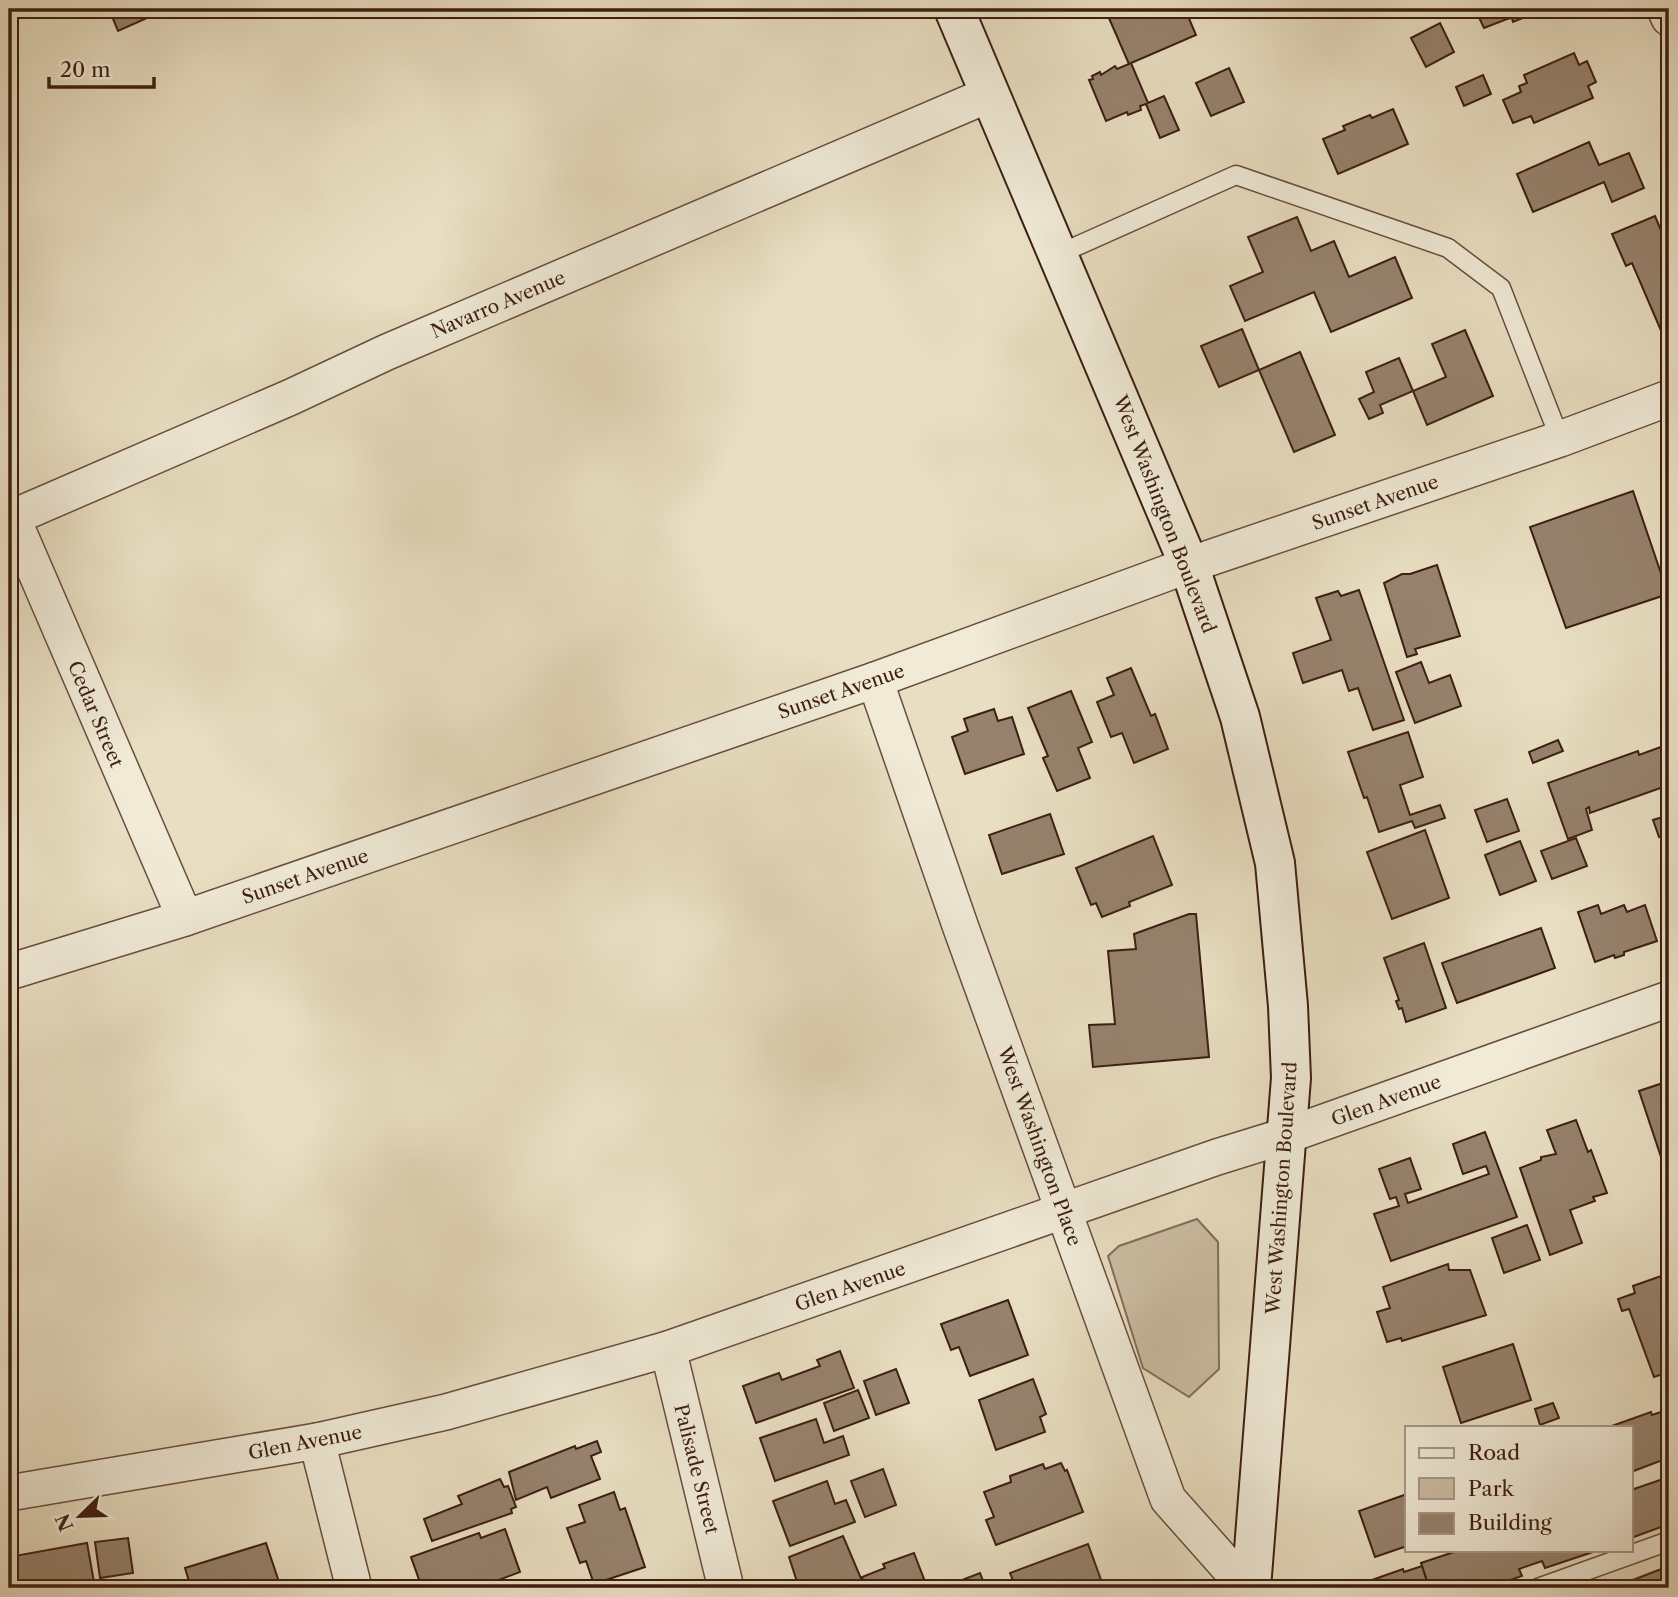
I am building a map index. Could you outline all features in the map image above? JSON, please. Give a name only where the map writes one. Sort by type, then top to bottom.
[{"type":"main road","name":"West Washington Boulevard","points":[[954,9],[1189,565],[1240,717],[1275,863],[1288,1006],[1291,1078],[1249,1588]]},
{"type":"street","points":[[1665,9],[1669,18]]},
{"type":"street","name":"Navarro Avenue","points":[[10,516],[292,397],[387,352],[990,94]]},
{"type":"street","name":"Sunset Avenue","points":[[9,972],[185,918],[875,680],[1189,565],[1560,439],[1667,408]]},
{"type":"street","name":"Cedar Street","points":[[10,516],[185,918]]},
{"type":"street","name":"West Washington Place","points":[[875,680],[961,928],[1168,1499],[1249,1588]]},
{"type":"street","name":"Glen Avenue","points":[[9,1493],[317,1441],[446,1412],[668,1349],[1287,1135],[1669,999]]},
{"type":"street","name":"Palisade Street","points":[[668,1349],[726,1588]]},
{"type":"street","points":[[317,1441],[354,1588]]},
{"type":"lane","points":[[1059,254],[1237,175],[1448,248],[1501,288],[1560,439]]},
{"type":"lane","points":[[1538,1588],[1669,1541]]},
{"type":"green space","points":[[1197,1219],[1218,1242],[1219,1369],[1189,1397],[1143,1368],[1108,1256],[1119,1246]]},
{"type":"building","points":[[109,9],[167,9],[118,31]]},
{"type":"building","points":[[1105,9],[1185,9],[1196,35],[1131,63],[1148,103],[1164,96],[1179,130],[1160,138],[1146,104],[1140,106],[1141,110],[1128,115],[1127,112],[1106,121],[1089,80],[1115,66],[1117,69],[1129,64]]},
{"type":"building","points":[[1475,9],[1538,11],[1524,13],[1525,17],[1513,22],[1512,18],[1507,19],[1484,28]]},
{"type":"building","points":[[1440,23],[1454,52],[1426,67],[1411,38]]},
{"type":"building","points":[[1574,53],[1579,65],[1587,61],[1596,82],[1588,86],[1593,98],[1534,123],[1531,116],[1513,123],[1503,100],[1521,92],[1519,86],[1527,83],[1524,75]]},
{"type":"building","points":[[1229,68],[1244,102],[1211,116],[1196,83]]},
{"type":"building","points":[[1483,75],[1491,94],[1464,106],[1456,87]]},
{"type":"building","points":[[1393,109],[1408,144],[1338,174],[1323,139],[1345,130],[1343,126]]},
{"type":"building","points":[[1589,142],[1599,165],[1629,153],[1644,188],[1612,202],[1604,182],[1533,212],[1517,174]]},
{"type":"building","points":[[1655,216],[1667,245],[1669,244],[1669,330],[1662,333],[1632,263],[1626,266],[1612,234]]},
{"type":"building","points":[[1297,217],[1311,251],[1334,241],[1349,277],[1395,257],[1412,298],[1331,332],[1314,292],[1245,321],[1230,286],[1263,272],[1248,237]]},
{"type":"building","points":[[1242,329],[1259,370],[1219,387],[1201,346]]},
{"type":"building","points":[[1465,330],[1493,396],[1427,425],[1413,391],[1446,377],[1432,344]]},
{"type":"building","points":[[1300,352],[1335,435],[1294,452],[1259,370]]},
{"type":"building","points":[[1399,358],[1413,391],[1380,405],[1383,413],[1369,419],[1359,399],[1374,392],[1366,372]]},
{"type":"building","points":[[1633,491],[1668,594],[1566,628],[1530,527]]},
{"type":"building","points":[[1437,565],[1460,636],[1415,649],[1417,654],[1407,657],[1384,583],[1402,574]]},
{"type":"building","points":[[1359,590],[1404,720],[1373,730],[1358,688],[1349,691],[1342,670],[1303,683],[1293,653],[1331,640],[1316,598],[1338,591],[1341,596]]},
{"type":"building","points":[[1421,662],[1429,683],[1450,675],[1461,706],[1415,723],[1396,672]]},
{"type":"building","points":[[1131,668],[1151,716],[1155,714],[1168,749],[1134,763],[1122,733],[1111,737],[1097,702],[1114,695],[1107,678]]},
{"type":"building","points":[[1071,691],[1092,742],[1078,748],[1090,778],[1057,791],[1043,758],[1048,756],[1028,708]]},
{"type":"building","points":[[994,709],[998,721],[1012,717],[1024,754],[965,774],[952,737],[968,731],[964,719]]},
{"type":"building","points":[[1408,732],[1423,777],[1400,785],[1410,815],[1440,805],[1445,818],[1415,828],[1412,821],[1379,832],[1348,752]]},
{"type":"building","points":[[1558,740],[1563,751],[1533,763],[1529,752]]},
{"type":"building","points":[[1669,744],[1669,785],[1590,813],[1589,807],[1586,809],[1592,830],[1568,839],[1548,783],[1638,751],[1639,755]]},
{"type":"building","points":[[1507,799],[1519,831],[1487,842],[1475,810]]},
{"type":"building","points":[[1050,814],[1064,854],[1002,874],[989,835]]},
{"type":"building","points":[[1669,815],[1669,834],[1659,837],[1653,820]]},
{"type":"building","points":[[1425,830],[1449,898],[1392,919],[1367,852]]},
{"type":"building","points":[[1153,836],[1172,885],[1129,902],[1130,906],[1102,917],[1096,903],[1091,905],[1076,868]]},
{"type":"building","points":[[1576,838],[1587,866],[1552,879],[1541,851]]},
{"type":"building","points":[[1669,840],[1669,864],[1662,843]]},
{"type":"building","points":[[1520,841],[1536,881],[1500,895],[1485,855]]},
{"type":"building","points":[[1598,905],[1601,914],[1624,905],[1627,912],[1645,905],[1657,941],[1624,952],[1624,955],[1615,958],[1614,955],[1595,962],[1578,912]]},
{"type":"building","points":[[1189,914],[1196,914],[1209,1057],[1093,1067],[1089,1025],[1115,1024],[1108,951],[1136,949],[1134,934]]},
{"type":"building","points":[[1541,928],[1555,968],[1457,1003],[1442,963]]},
{"type":"building","points":[[1424,943],[1446,1008],[1406,1022],[1402,1008],[1399,1009],[1396,1001],[1399,1000],[1384,958]]},
{"type":"building","points":[[1669,1081],[1669,1171],[1666,1172],[1639,1091]]},
{"type":"building","points":[[1576,1120],[1607,1193],[1593,1197],[1595,1201],[1570,1210],[1582,1243],[1550,1255],[1520,1168],[1541,1160],[1541,1157],[1556,1154],[1547,1130]]},
{"type":"building","points":[[1485,1132],[1517,1217],[1391,1261],[1374,1214],[1399,1206],[1396,1197],[1390,1199],[1379,1169],[1410,1158],[1421,1189],[1405,1194],[1408,1203],[1489,1174],[1486,1166],[1463,1174],[1453,1144]]},
{"type":"building","points":[[1527,1225],[1540,1260],[1504,1273],[1492,1238]]},
{"type":"building","points":[[1448,1264],[1449,1270],[1470,1270],[1486,1315],[1402,1341],[1401,1338],[1387,1342],[1377,1312],[1390,1308],[1383,1287]]},
{"type":"building","points":[[1664,1275],[1667,1283],[1669,1282],[1669,1372],[1654,1377],[1629,1309],[1622,1311],[1618,1299],[1635,1293],[1633,1286]]},
{"type":"building","points":[[1008,1300],[1028,1355],[970,1376],[959,1347],[951,1350],[941,1324]]},
{"type":"building","points":[[1513,1344],[1531,1400],[1461,1423],[1443,1367]]},
{"type":"building","points":[[840,1351],[854,1388],[756,1423],[743,1386],[779,1373],[782,1380],[820,1366],[817,1360]]},
{"type":"building","points":[[896,1369],[909,1403],[876,1415],[864,1381]]},
{"type":"building","points":[[1033,1379],[1046,1414],[1040,1417],[1045,1432],[996,1450],[979,1400]]},
{"type":"building","points":[[858,1390],[869,1418],[834,1431],[824,1403]]},
{"type":"building","points":[[1553,1403],[1559,1418],[1540,1425],[1535,1409]]},
{"type":"building","points":[[1651,1412],[1652,1415],[1661,1412],[1665,1423],[1669,1422],[1668,1458],[1632,1472],[1632,1426],[1612,1426]]},
{"type":"building","points":[[816,1419],[824,1443],[843,1436],[849,1455],[775,1481],[760,1438]]},
{"type":"building","points":[[597,1441],[601,1452],[591,1456],[600,1479],[551,1498],[547,1487],[516,1500],[509,1472],[575,1446],[576,1449]]},
{"type":"building","points":[[1061,1463],[1065,1471],[1067,1470],[1083,1512],[996,1545],[986,1520],[994,1517],[984,1492],[1011,1482],[1010,1476],[1043,1464],[1045,1469]]},
{"type":"building","points":[[883,1469],[896,1505],[865,1517],[851,1481]]},
{"type":"building","points":[[1669,1477],[1669,1524],[1632,1538],[1632,1490]]},
{"type":"building","points":[[500,1479],[504,1487],[508,1486],[516,1507],[511,1509],[512,1513],[432,1541],[424,1519],[462,1504],[458,1496]]},
{"type":"building","points":[[827,1481],[835,1504],[846,1500],[855,1522],[790,1546],[773,1501]]},
{"type":"building","points":[[614,1492],[620,1510],[625,1508],[645,1567],[594,1584],[586,1561],[580,1563],[567,1528],[585,1522],[579,1505]]},
{"type":"building","points":[[1405,1495],[1405,1547],[1375,1557],[1359,1511]]},
{"type":"building","points":[[505,1529],[520,1572],[488,1584],[487,1580],[478,1583],[480,1588],[422,1588],[411,1557],[479,1533],[481,1538]]},
{"type":"building","points":[[843,1536],[865,1588],[799,1588],[789,1557]]},
{"type":"building","points":[[128,1538],[133,1573],[100,1578],[95,1542]]},
{"type":"building","points":[[87,1543],[94,1582],[55,1588],[10,1588],[9,1557]]},
{"type":"building","points":[[266,1543],[280,1585],[270,1588],[191,1588],[185,1568]]},
{"type":"building","points":[[1088,1544],[1104,1588],[1016,1588],[1010,1573]]},
{"type":"building","points":[[1454,1552],[1593,1552],[1545,1568],[1542,1561],[1519,1569],[1522,1576],[1487,1588],[1429,1588],[1421,1563]]},
{"type":"building","points":[[914,1553],[924,1579],[901,1588],[866,1588],[862,1577],[885,1568],[883,1564]]},
{"type":"building","points":[[1422,1566],[1429,1588],[1352,1587],[1403,1569],[1404,1572]]},
{"type":"building","points":[[1669,1566],[1669,1588],[1612,1588]]},
{"type":"building","points":[[980,1573],[986,1588],[944,1588],[944,1587]]}]
